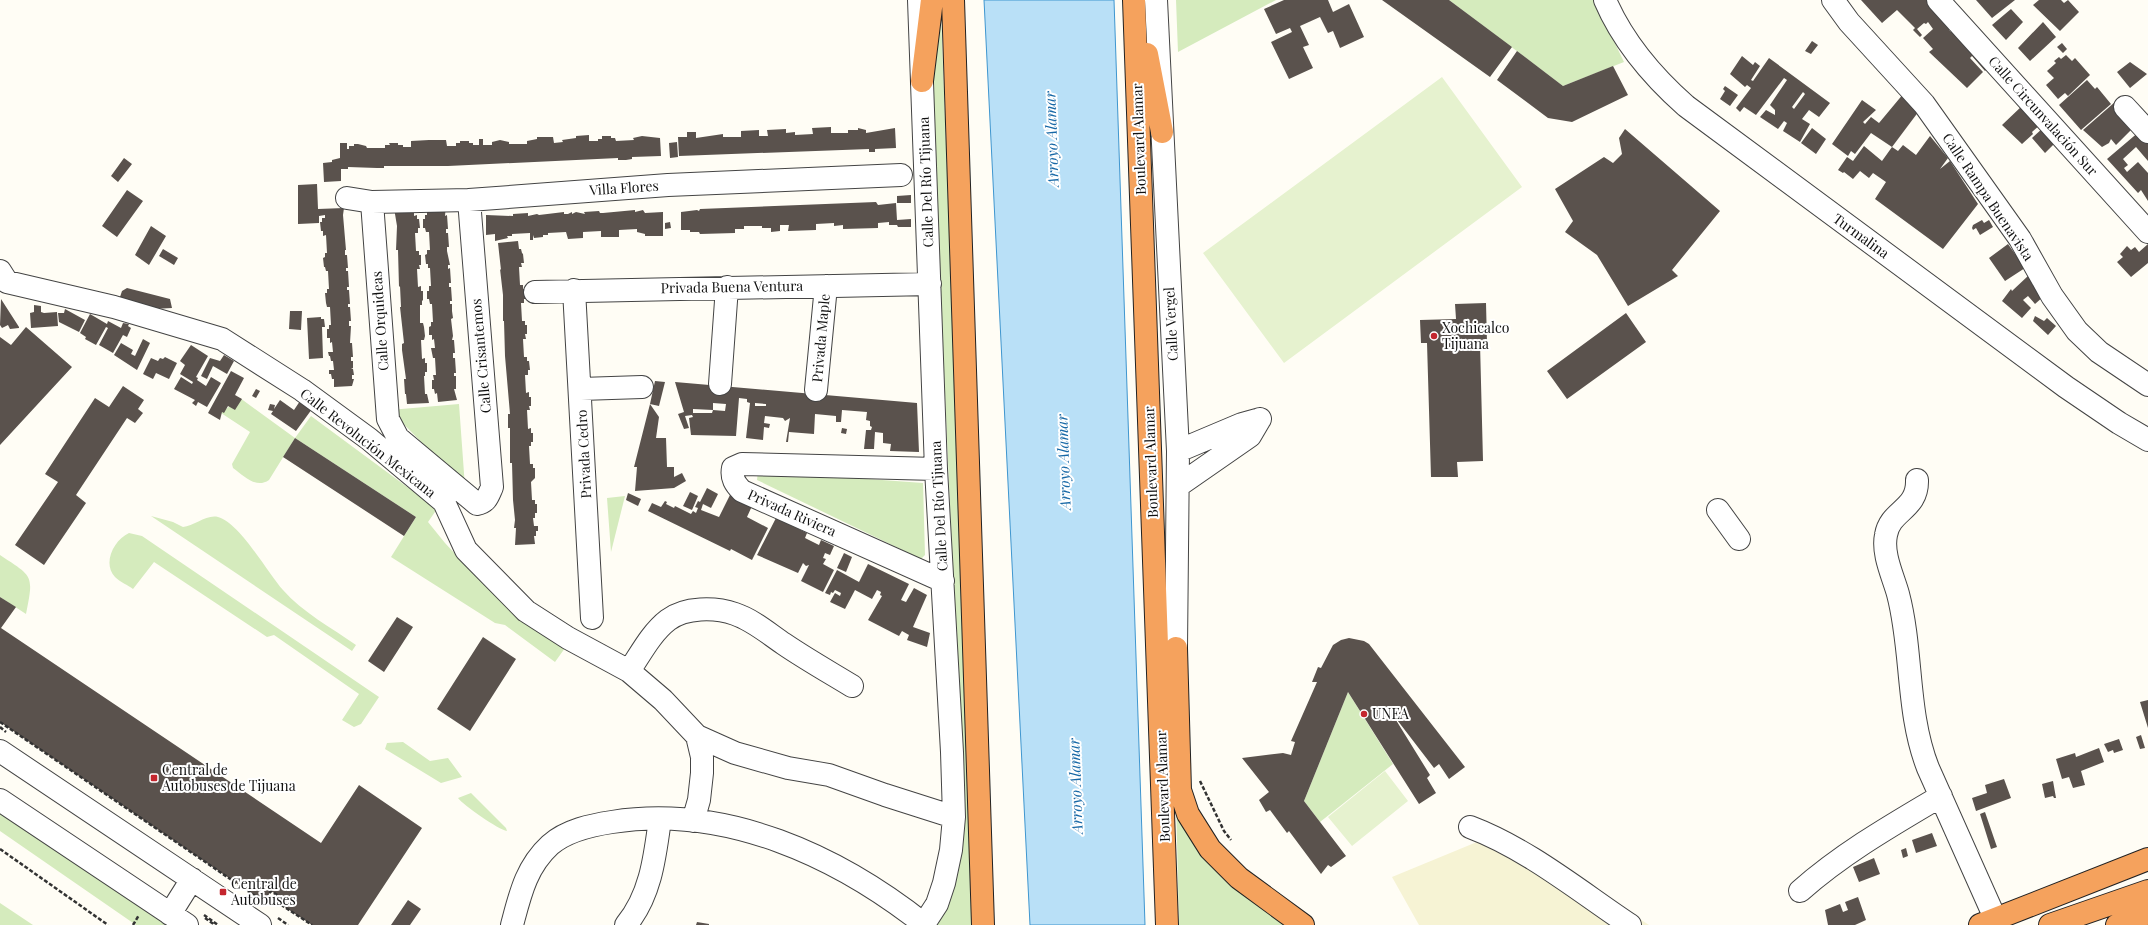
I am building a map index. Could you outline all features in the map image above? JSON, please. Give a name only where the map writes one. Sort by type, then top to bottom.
[{"type":"highway","points":[[922,81],[932,0]]},
{"type":"highway","points":[[953,0],[983,925]]},
{"type":"highway","name":"Boulevard Alamar","points":[[1134,0],[1167,925]]},
{"type":"highway","points":[[1139,0],[1145,45],[1162,132]]},
{"type":"highway","points":[[1164,821],[1176,648]]},
{"type":"highway","points":[[1176,648],[1180,790],[1188,814],[1210,849],[1238,878],[1303,925]]},
{"type":"highway","points":[[1988,922],[2148,859]]},
{"type":"highway","points":[[2050,925],[2148,891]]},
{"type":"highway","points":[[2117,925],[2148,913]]},
{"type":"street","name":"Calle Del Río Tijuana","points":[[919,0],[936,469],[943,581],[954,817],[951,850],[944,883],[936,904],[925,924]]},
{"type":"street","name":"Calle Vergel","points":[[1156,0],[1178,450],[1176,648]]},
{"type":"street","name":"Turmalina","points":[[1605,0],[1616,22],[1633,48],[1667,89],[1691,110],[2066,387],[2119,423],[2148,440]]},
{"type":"street","name":"Calle Rampa Buenavista","points":[[1833,0],[1850,22],[1924,104],[2020,239],[2052,296],[2077,331],[2099,352],[2148,385]]},
{"type":"street","name":"Calle Circunvalación Sur","points":[[1938,0],[2148,232]]},
{"type":"street","points":[[2125,107],[2148,132]]},
{"type":"street","name":"Villa Flores","points":[[347,198],[372,202],[469,200],[668,185],[926,174]]},
{"type":"street","name":"Calle Crisantemos","points":[[398,438],[476,504],[483,502],[488,498],[492,487],[469,200]]},
{"type":"street","name":"Calle Orquideas","points":[[372,202],[386,408],[388,419],[398,438]]},
{"type":"street","name":"Calle Revolución Mexicana","points":[[2,279],[114,307],[208,334],[238,348],[302,390],[369,439],[444,502],[466,550],[526,611],[568,638],[629,671],[663,700],[697,736],[702,757],[702,786],[693,821]]},
{"type":"street","name":"Privada Buena Ventura","points":[[535,292],[574,290],[930,284]]},
{"type":"street","name":"Privada Maple","points":[[816,390],[826,286]]},
{"type":"street","points":[[720,384],[727,287]]},
{"type":"street","name":"Privada Cedro","points":[[574,290],[581,389],[592,618]]},
{"type":"street","points":[[581,389],[642,387]]},
{"type":"street","points":[[1178,450],[1242,424],[1260,419],[1250,436],[1178,486]]},
{"type":"street","name":"Privada Riviera","points":[[936,469],[742,464],[733,468],[732,473],[736,485],[742,491],[943,581]]},
{"type":"street","points":[[1917,480],[1917,491],[1910,503],[1888,525],[1885,547],[1904,619],[1916,726],[1922,751],[1941,796],[1988,922]]},
{"type":"street","points":[[1718,510],[1739,539]]},
{"type":"street","points":[[629,671],[658,630],[667,621],[686,611],[708,610],[735,614],[758,626],[785,645],[852,686]]},
{"type":"street","points":[[697,736],[748,757],[788,768],[829,775],[885,796],[954,817]]},
{"type":"street","points":[[0,751],[260,925]]},
{"type":"street","points":[[1800,891],[1825,869],[1858,846],[1941,796]]},
{"type":"street","points":[[0,800],[178,919],[192,879]]},
{"type":"street","points":[[626,925],[640,906],[652,872],[660,819]]},
{"type":"street","points":[[512,925],[527,875],[534,862],[551,844],[578,830],[600,824],[626,820],[660,819],[693,821],[759,833],[812,854],[861,880],[925,924]]},
{"type":"street","points":[[1470,827],[1508,845],[1630,925]]},
{"type":"path","points":[[0,722],[264,902],[271,891],[283,899],[280,904],[312,925]]},
{"type":"path","points":[[0,849],[108,925]]},
{"type":"shaded area","points":[[1506,830],[1649,925],[1419,925],[1392,877]]},
{"type":"green space","points":[[1176,0],[1276,0],[1178,52]]},
{"type":"green space","points":[[1449,0],[1594,0],[1624,62],[1563,86]]},
{"type":"green space","points":[[941,15],[976,925],[932,925],[946,910],[957,878],[963,801],[931,76]]},
{"type":"green space","points":[[1442,77],[1522,187],[1284,363],[1203,253]]},
{"type":"green space","points":[[240,398],[295,438],[269,480],[264,482],[259,483],[250,480],[233,468],[232,464],[250,432],[221,413]]},
{"type":"green space","points":[[459,404],[465,487],[390,410]]},
{"type":"green space","points":[[311,416],[437,509],[428,522],[445,543],[459,558],[565,648],[555,662],[505,625],[495,623],[391,557],[416,517],[295,438]]},
{"type":"green space","points":[[758,471],[923,483],[925,555],[921,559],[757,480]]},
{"type":"green space","points":[[625,496],[611,552],[607,498]]},
{"type":"green space","points":[[151,516],[173,522],[183,527],[192,525],[209,517],[218,517],[226,521],[244,538],[283,590],[291,598],[308,613],[356,645],[352,651]]},
{"type":"green space","points":[[129,533],[142,536],[379,697],[361,724],[354,727],[342,720],[359,694],[274,635],[267,637],[154,562],[133,589],[117,579],[111,571],[110,559],[115,546],[124,536]]},
{"type":"green space","points":[[0,555],[19,568],[28,578],[30,591],[26,614],[0,597]]},
{"type":"green space","points":[[1348,692],[1393,764],[1320,822],[1304,801]]},
{"type":"green space","points":[[403,742],[430,761],[448,758],[462,777],[441,783],[385,749],[387,743]]},
{"type":"green space","points":[[1385,771],[1408,801],[1352,846],[1328,817]]},
{"type":"green space","points":[[471,793],[506,828],[507,831],[481,817],[458,798]]},
{"type":"green space","points":[[1176,800],[1293,925],[1179,925]]},
{"type":"green space","points":[[0,810],[167,925],[136,925],[0,831]]},
{"type":"green space","points":[[0,903],[33,925],[0,925]]},
{"type":"water","name":"Arroyo Alamar","points":[[984,0],[1114,0],[1145,925],[1030,925]]},
{"type":"building","points":[[1284,0],[1328,0],[1333,12],[1349,4],[1364,37],[1340,48],[1333,31],[1328,33],[1320,17],[1300,26],[1309,45],[1303,47],[1313,68],[1289,79],[1271,42],[1292,32],[1290,28],[1276,34],[1264,9]]},
{"type":"building","points":[[1382,0],[1449,0],[1512,47],[1490,77]]},
{"type":"building","points":[[1861,0],[1929,0],[1953,26],[1949,30],[1951,32],[1955,29],[1990,66],[1985,71],[1972,56],[1970,58],[1983,72],[1967,88],[1929,52],[1933,49],[1923,38],[1933,29],[1928,22],[1926,24],[1924,23],[1917,29],[1922,35],[1920,37],[1913,30],[1915,28],[1897,10],[1882,23]]},
{"type":"building","points":[[1976,0],[2015,0],[1992,18]]},
{"type":"building","points":[[2039,0],[2061,0],[2064,3],[2068,0],[2079,12],[2060,31],[2033,5]]},
{"type":"building","points":[[2011,9],[2023,22],[2006,40],[1992,25]]},
{"type":"building","points":[[2043,22],[2056,37],[2030,61],[2018,48]]},
{"type":"building","points":[[1812,41],[1818,45],[1811,54],[1805,51]]},
{"type":"building","points":[[2062,43],[2067,49],[2063,53],[2057,47]]},
{"type":"building","points":[[1517,51],[1563,86],[1613,66],[1628,95],[1572,122],[1548,118],[1497,80]]},
{"type":"building","points":[[2066,55],[2072,61],[2075,58],[2090,75],[2068,96],[2065,93],[2058,99],[2046,85],[2054,78],[2047,71],[2056,63],[2054,61],[2059,57],[2061,59]]},
{"type":"building","points":[[1742,56],[1753,65],[1755,62],[1760,66],[1751,80],[1753,81],[1769,58],[1830,103],[1819,117],[1809,110],[1802,119],[1810,124],[1800,142],[1783,131],[1787,123],[1784,121],[1778,129],[1760,117],[1766,110],[1775,115],[1775,110],[1770,105],[1787,80],[1784,78],[1756,115],[1744,107],[1740,112],[1736,108],[1751,88],[1747,85],[1745,87],[1730,74]],"holes":[[[1803,92],[1805,94],[1794,109],[1792,107]]]},
{"type":"building","points":[[2130,62],[2147,74],[2130,88],[2117,72]]},
{"type":"building","points":[[2087,80],[2095,89],[2097,87],[2111,104],[2081,130],[2059,105]]},
{"type":"building","points":[[1725,86],[1738,95],[1730,106],[1720,99],[1725,91],[1723,89]]},
{"type":"building","points":[[1904,93],[1919,111],[1892,147],[1871,133],[1855,154],[1851,151],[1848,156],[1832,144],[1862,100],[1876,110],[1863,122],[1865,124],[1871,117],[1879,123]]},
{"type":"building","points":[[2115,102],[2131,130],[2116,145],[2111,139],[2109,143],[2102,147],[2083,130]]},
{"type":"building","points":[[2023,105],[2041,124],[2022,144],[2002,125]]},
{"type":"building","points":[[831,127],[831,133],[848,133],[848,130],[858,130],[858,128],[866,130],[866,133],[895,128],[896,148],[875,149],[875,152],[869,152],[869,149],[679,156],[678,137],[687,137],[687,132],[696,132],[696,138],[723,134],[723,137],[741,137],[741,131],[759,130],[759,136],[768,136],[767,130],[786,129],[786,133],[795,132],[795,135],[813,134],[812,128]]},
{"type":"building","points":[[2044,127],[2057,141],[2045,153],[2032,138]]},
{"type":"building","points":[[1812,128],[1826,139],[1816,154],[1801,143]]},
{"type":"building","points":[[1625,129],[1720,211],[1672,270],[1678,276],[1628,306],[1597,255],[1565,232],[1573,221],[1555,189],[1604,157],[1613,163],[1622,154],[1619,138]]},
{"type":"building","points":[[2140,131],[2148,140],[2148,161],[2136,147],[2123,159],[2128,165],[2124,168],[2127,172],[2138,162],[2148,173],[2148,201],[2141,190],[2138,193],[2107,159]]},
{"type":"building","points":[[589,135],[589,141],[598,141],[598,139],[602,139],[602,136],[611,136],[611,138],[615,138],[616,141],[634,140],[633,138],[642,136],[660,138],[661,156],[632,157],[632,159],[626,160],[618,160],[618,158],[448,166],[384,166],[384,168],[348,167],[348,169],[341,169],[341,181],[324,182],[323,163],[332,162],[332,160],[340,158],[340,143],[347,143],[347,149],[349,149],[349,146],[354,146],[354,144],[366,146],[367,148],[385,148],[385,145],[390,145],[389,143],[398,143],[398,145],[403,145],[403,147],[411,147],[411,141],[429,140],[446,140],[447,146],[456,146],[456,143],[460,143],[460,141],[469,141],[469,143],[473,143],[473,145],[479,145],[479,139],[483,139],[483,145],[492,145],[492,142],[500,140],[509,142],[509,144],[527,144],[527,141],[537,139],[537,137],[553,137],[554,143],[576,138],[576,136]]},
{"type":"building","points":[[1930,136],[1948,158],[1940,169],[1950,161],[1978,204],[1943,249],[1875,199],[1886,182],[1873,173],[1869,178],[1860,171],[1853,179],[1844,172],[1843,173],[1838,170],[1847,157],[1853,161],[1864,146],[1882,161],[1892,147],[1898,151],[1903,145],[1916,155]]},
{"type":"building","points":[[677,142],[678,157],[670,158],[669,143]]},
{"type":"building","points":[[124,158],[132,164],[118,182],[111,176]]},
{"type":"building","points":[[317,184],[318,209],[344,208],[345,255],[347,255],[348,268],[346,268],[346,271],[348,271],[349,287],[347,287],[347,290],[349,290],[350,304],[348,304],[348,307],[350,307],[351,321],[349,321],[349,326],[351,326],[350,343],[352,343],[353,357],[351,357],[351,361],[353,361],[353,368],[351,368],[353,369],[354,375],[352,375],[352,379],[354,379],[352,386],[334,387],[334,379],[332,379],[331,374],[329,374],[329,370],[334,370],[333,361],[331,361],[328,352],[333,352],[332,342],[330,343],[330,338],[327,338],[327,329],[329,329],[329,325],[331,325],[330,307],[327,307],[325,293],[327,293],[327,289],[329,289],[328,271],[326,271],[324,267],[323,258],[325,257],[325,253],[327,253],[326,235],[323,236],[320,222],[322,222],[322,218],[325,218],[325,215],[319,216],[319,223],[298,224],[298,185]]},
{"type":"building","points":[[127,190],[143,201],[117,237],[102,226]]},
{"type":"building","points":[[911,195],[911,203],[897,203],[897,196]]},
{"type":"building","points":[[876,202],[878,205],[896,203],[897,220],[911,219],[911,227],[889,225],[889,222],[878,223],[878,228],[843,229],[843,225],[834,226],[834,223],[816,224],[816,230],[788,231],[789,225],[780,225],[780,231],[771,232],[771,228],[762,228],[762,226],[744,226],[744,229],[735,229],[735,233],[700,234],[699,232],[690,232],[690,230],[681,230],[681,212],[699,211],[700,209]]},
{"type":"building","points":[[446,204],[445,216],[447,215],[448,229],[446,229],[446,233],[448,233],[449,247],[447,247],[447,251],[450,265],[448,265],[448,269],[450,268],[451,283],[449,283],[449,287],[451,287],[452,301],[450,301],[450,304],[452,304],[453,318],[451,319],[452,340],[454,340],[455,353],[453,353],[453,358],[455,358],[456,373],[454,373],[454,376],[456,376],[456,389],[454,389],[457,400],[438,402],[437,393],[435,394],[434,389],[432,389],[432,380],[434,380],[433,375],[436,375],[435,358],[433,358],[431,348],[435,348],[434,339],[432,340],[432,335],[429,335],[429,327],[431,326],[431,322],[433,322],[432,304],[430,304],[429,299],[427,299],[427,291],[429,291],[429,286],[431,286],[430,268],[428,268],[428,264],[426,264],[425,255],[427,254],[427,250],[430,250],[429,232],[426,232],[425,228],[423,228],[423,219],[425,219],[425,215],[427,215],[427,206]]},
{"type":"building","points":[[414,206],[414,216],[417,215],[417,219],[419,219],[420,228],[418,228],[418,233],[415,233],[416,251],[419,251],[419,255],[421,255],[421,265],[419,265],[420,269],[417,269],[418,287],[421,286],[421,291],[423,291],[422,305],[420,305],[420,323],[423,323],[424,327],[425,336],[424,340],[421,340],[422,359],[425,358],[425,363],[427,363],[427,372],[425,372],[424,376],[425,394],[427,394],[429,403],[407,404],[404,379],[406,379],[402,350],[402,344],[404,343],[400,307],[398,250],[396,250],[397,226],[394,208]]},
{"type":"building","points":[[635,210],[635,212],[643,210],[645,213],[663,212],[663,236],[645,236],[645,234],[637,232],[637,229],[619,230],[619,237],[601,237],[601,231],[583,232],[583,238],[568,239],[566,232],[548,233],[548,235],[543,235],[543,237],[534,238],[533,235],[533,240],[530,240],[530,233],[512,234],[512,236],[507,236],[508,238],[495,241],[495,234],[486,235],[486,215],[513,216],[513,214],[528,213],[528,216],[564,212],[564,214],[572,212],[572,214],[576,212],[585,214],[584,212],[599,211],[600,213],[603,213]]},
{"type":"building","points":[[1982,220],[1984,223],[1989,220],[1993,227],[1980,235],[1976,228],[1973,230],[1972,228],[1973,225]]},
{"type":"building","points":[[670,222],[671,228],[665,229],[665,223]]},
{"type":"building","points":[[151,226],[166,236],[149,265],[135,255]]},
{"type":"building","points":[[518,241],[519,249],[521,249],[523,254],[524,263],[521,263],[522,267],[519,267],[520,285],[523,285],[523,289],[525,289],[526,299],[524,299],[524,303],[521,303],[522,321],[525,321],[525,325],[527,325],[527,334],[525,334],[526,339],[523,339],[524,357],[527,357],[527,361],[529,361],[530,370],[528,370],[528,375],[525,375],[526,393],[529,392],[529,397],[531,397],[531,406],[529,406],[530,410],[527,410],[528,429],[531,428],[531,433],[533,433],[533,442],[531,442],[531,446],[529,446],[530,464],[533,464],[533,468],[535,468],[535,478],[531,482],[532,500],[535,500],[535,504],[537,504],[537,513],[535,513],[535,518],[533,518],[534,526],[538,526],[538,531],[536,531],[536,536],[534,536],[535,544],[515,545],[516,528],[514,528],[515,520],[512,463],[510,463],[510,428],[508,428],[508,414],[510,414],[505,356],[503,295],[498,243]]},
{"type":"building","points":[[2008,244],[2025,268],[2005,281],[1989,258]]},
{"type":"building","points":[[2148,244],[2148,263],[2131,277],[2117,262],[2123,257],[2120,254],[2127,246],[2131,250],[2135,247],[2139,252]]},
{"type":"building","points":[[163,249],[178,258],[174,265],[159,256]]},
{"type":"building","points":[[2029,275],[2044,296],[2035,304],[2028,296],[2023,300],[2031,308],[2022,318],[2002,301],[2011,289],[2012,291]]},
{"type":"building","points":[[127,288],[170,299],[172,308],[153,309],[119,300],[122,291]]},
{"type":"building","points":[[1,299],[19,328],[10,329],[8,325],[2,328],[0,325]]},
{"type":"building","points":[[1486,303],[1487,343],[1480,343],[1483,461],[1457,462],[1458,477],[1431,477],[1427,343],[1421,343],[1420,320],[1456,319],[1455,304]]},
{"type":"building","points":[[34,305],[41,306],[41,312],[44,313],[57,312],[58,326],[31,328],[30,313],[34,312]]},
{"type":"building","points":[[65,309],[85,320],[79,332],[59,322],[58,313],[64,313]]},
{"type":"building","points":[[290,311],[302,311],[301,330],[289,329]]},
{"type":"building","points":[[1626,313],[1646,342],[1567,399],[1547,371]]},
{"type":"building","points":[[90,314],[107,324],[108,321],[121,328],[123,323],[129,324],[128,326],[131,328],[127,337],[123,335],[113,353],[99,345],[108,328],[106,327],[96,345],[85,339],[86,337],[80,333]]},
{"type":"building","points":[[2035,316],[2044,321],[2047,318],[2056,326],[2048,335],[2033,321]]},
{"type":"building","points":[[321,317],[321,319],[324,319],[325,327],[322,327],[323,358],[309,359],[307,318]]},
{"type":"building","points":[[26,327],[72,367],[0,445],[0,337],[11,345]]},
{"type":"building","points":[[143,339],[150,343],[137,370],[114,355],[121,343],[133,350],[131,354],[135,356]]},
{"type":"building","points":[[191,345],[208,356],[196,377],[198,378],[197,380],[206,386],[211,377],[221,383],[207,407],[198,402],[196,406],[192,403],[195,400],[174,389],[181,377],[192,384],[193,382],[180,374],[185,365],[180,361]]},
{"type":"building","points":[[224,355],[234,361],[227,374],[213,366],[207,379],[201,376],[210,358],[220,361]]},
{"type":"building","points":[[165,357],[177,363],[169,379],[156,373],[153,379],[143,374],[151,358],[158,361],[160,358],[163,359]]},
{"type":"building","points":[[231,371],[244,378],[235,395],[242,399],[235,410],[228,406],[224,413],[222,412],[220,420],[208,413]]},
{"type":"building","points":[[655,381],[665,382],[659,406],[650,404]]},
{"type":"building","points":[[675,382],[917,403],[919,452],[890,451],[891,444],[883,443],[883,433],[875,432],[874,449],[864,449],[866,430],[871,430],[872,427],[870,426],[870,421],[866,420],[867,412],[842,410],[841,422],[836,422],[836,416],[815,414],[814,434],[789,432],[788,442],[786,442],[790,418],[785,421],[783,418],[765,416],[764,423],[770,424],[769,428],[764,427],[763,440],[746,438],[750,403],[747,402],[747,399],[739,398],[736,436],[691,435],[689,418],[693,417],[692,415],[685,416],[689,428],[684,429],[678,414],[684,412]],"holes":[[[713,403],[726,404],[725,411],[713,410]],[[755,403],[766,404],[766,406],[755,406]],[[693,409],[713,410],[712,413],[693,413]]]},
{"type":"building","points":[[123,386],[144,400],[138,409],[143,413],[135,423],[127,418],[76,495],[86,503],[44,565],[15,545],[58,482],[45,474],[95,398],[109,407]]},
{"type":"building","points":[[256,389],[260,391],[256,398],[252,396]]},
{"type":"building","points":[[280,400],[294,410],[300,401],[312,409],[296,431],[271,414],[273,411],[268,410],[270,404],[275,405],[274,409]]},
{"type":"building","points":[[650,404],[659,417],[656,438],[666,438],[667,467],[674,467],[674,477],[682,473],[686,481],[674,488],[635,491],[637,467],[634,467]]},
{"type":"building","points":[[842,428],[847,429],[846,434],[841,433]]},
{"type":"building","points":[[295,438],[416,517],[404,536],[283,457]]},
{"type":"building","points":[[707,488],[718,494],[711,508],[703,504],[701,510],[719,517],[730,495],[752,506],[747,517],[768,528],[752,560],[731,549],[730,551],[648,511],[652,503],[661,507],[665,501],[667,502],[666,504],[674,508],[675,506],[691,514],[693,511],[696,513],[698,508],[695,507],[698,501],[700,502]]},
{"type":"building","points":[[690,492],[698,496],[692,510],[683,506]]},
{"type":"building","points":[[628,493],[641,499],[638,506],[626,500]]},
{"type":"building","points":[[776,518],[807,533],[805,538],[819,545],[821,540],[834,546],[830,555],[825,553],[823,558],[826,559],[823,564],[834,570],[823,592],[801,581],[809,565],[806,566],[803,563],[798,573],[757,555]]},
{"type":"building","points":[[844,553],[852,557],[846,572],[837,568]]},
{"type":"building","points":[[868,564],[909,584],[901,600],[906,602],[914,588],[927,595],[913,627],[930,633],[927,647],[907,640],[909,635],[902,631],[899,636],[868,620],[882,596],[880,595],[881,592],[877,590],[872,599],[855,590],[845,609],[830,602],[835,593],[840,596],[841,593],[835,590],[833,593],[831,592],[830,595],[825,593],[837,570],[859,582]]},
{"type":"building","name":"Central de Autobuses de Tijuana","points":[[0,597],[16,607],[1,628],[321,843],[359,785],[422,828],[358,925],[312,925],[280,904],[283,899],[271,891],[264,902],[0,722]]},
{"type":"building","points":[[397,617],[413,627],[384,672],[368,661]]},
{"type":"building","points":[[483,637],[516,659],[470,731],[437,709]]},
{"type":"building","points":[[1349,638],[1364,641],[1369,644],[1465,767],[1449,779],[1439,764],[1434,768],[1391,712],[1430,775],[1427,778],[1436,793],[1419,804],[1348,692],[1304,801],[1346,856],[1331,867],[1328,865],[1321,874],[1289,831],[1287,833],[1270,810],[1266,812],[1259,800],[1269,792],[1242,758],[1283,753],[1291,755],[1295,742],[1291,741],[1317,682],[1312,682],[1318,667],[1321,668],[1333,645],[1341,640]]},
{"type":"building","points":[[2148,700],[2148,728],[2140,702]]},
{"type":"building","points":[[2141,735],[2145,748],[2140,749],[2136,737]]},
{"type":"building","points":[[2119,739],[2123,750],[2114,753],[2113,750],[2108,752],[2104,744]]},
{"type":"building","points":[[2099,748],[2104,762],[2081,771],[2085,785],[2073,788],[2069,777],[2062,779],[2056,759],[2075,753],[2076,757]]},
{"type":"building","points":[[2004,779],[2011,798],[1976,811],[1972,798],[1987,793],[1985,785]]},
{"type":"building","points":[[2053,781],[2056,798],[2053,796],[2045,798],[2042,784]]},
{"type":"building","points":[[1985,812],[1997,847],[1991,849],[1980,814]]},
{"type":"building","points":[[1932,833],[1937,846],[1916,853],[1912,840]]},
{"type":"building","points":[[1906,848],[1908,856],[1903,858],[1901,850]]},
{"type":"building","points":[[1874,858],[1880,874],[1859,882],[1853,867]]},
{"type":"building","points":[[1858,897],[1866,920],[1855,925],[1828,925],[1825,910],[1840,904],[1843,912],[1848,910],[1845,902]]},
{"type":"building","points":[[408,900],[421,909],[410,925],[391,925]]},
{"type":"building","points":[[697,922],[709,924],[709,925],[696,925]]},
{"type":"place","name":"Xochicalco Tijuana","points":[[1434,336]]},
{"type":"place","name":"UNEA","points":[[1364,714]]},
{"type":"place","name":"Central de Autobuses de Tijuana","points":[[154,778]]},
{"type":"place","name":"Central de Autobuses","points":[[223,892]]}]
